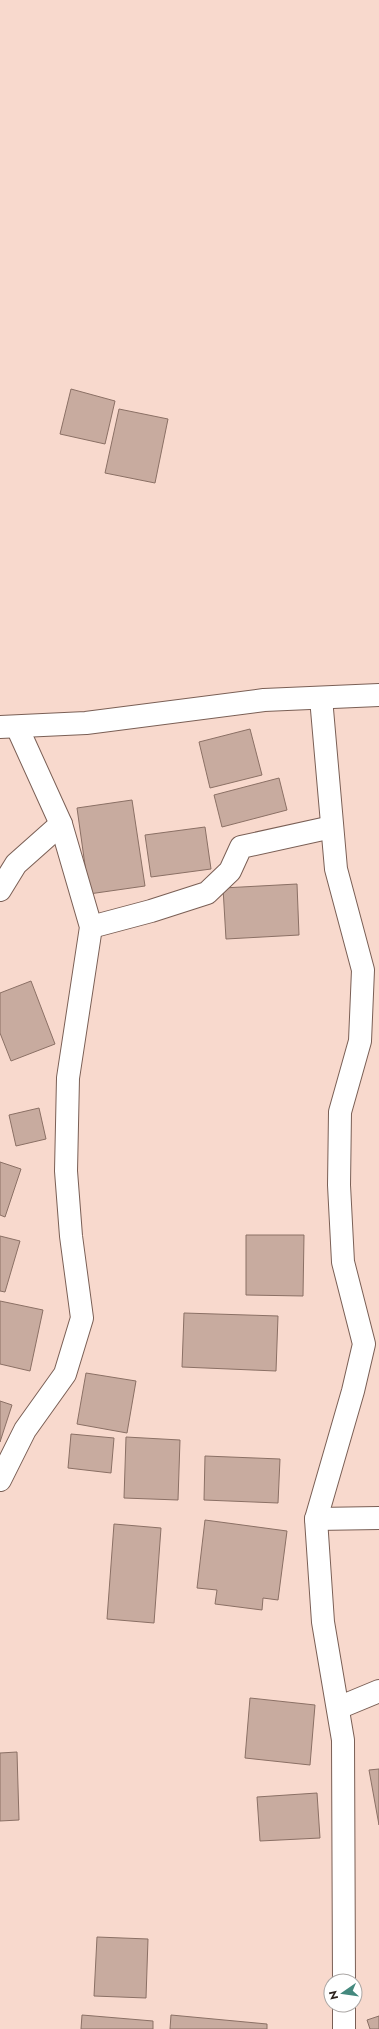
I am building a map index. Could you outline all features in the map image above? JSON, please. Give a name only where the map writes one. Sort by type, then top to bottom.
[{"type":"street","points":[[0,1480],[25,1430],[65,1374],[82,1318],[72,1236],[66,1163],[68,1078],[91,927],[61,824],[8,727],[86,723],[264,700],[379,695]]},
{"type":"street","points":[[321,698],[336,869],[363,970],[360,1041],[340,1112],[338,1185],[343,1262],[364,1344],[353,1391],[316,1519],[323,1622],[343,1740],[344,1973]]},
{"type":"street","points":[[0,890],[16,864],[61,824]]},
{"type":"street","points":[[91,927],[151,912],[207,893],[230,871],[241,847],[332,827]]},
{"type":"street","points":[[316,1519],[379,1518]]},
{"type":"street","points":[[338,1708],[379,1691]]},
{"type":"street","points":[[344,2013],[344,2029]]},
{"type":"building","points":[[71,389],[115,401],[105,444],[60,434]]},
{"type":"building","points":[[119,409],[168,419],[155,483],[105,473]]},
{"type":"building","points":[[250,729],[262,775],[210,788],[199,742]]},
{"type":"building","points":[[279,778],[287,810],[222,827],[214,795]]},
{"type":"building","points":[[132,800],[145,886],[89,894],[77,808]]},
{"type":"building","points":[[205,827],[211,869],[151,877],[145,835]]},
{"type":"building","points":[[297,884],[299,935],[226,939],[223,888]]},
{"type":"building","points":[[31,981],[55,1044],[11,1061],[0,1033],[0,993]]},
{"type":"building","points":[[39,1108],[46,1139],[16,1146],[9,1115]]},
{"type":"building","points":[[0,1162],[21,1169],[5,1217],[0,1215]]},
{"type":"building","points":[[246,1235],[304,1235],[303,1296],[246,1295]]},
{"type":"building","points":[[0,1236],[20,1241],[5,1292],[0,1291]]},
{"type":"building","points":[[0,1301],[43,1310],[30,1371],[0,1364]]},
{"type":"building","points":[[184,1313],[278,1316],[276,1371],[182,1367]]},
{"type":"building","points":[[86,1373],[136,1381],[127,1433],[77,1424]]},
{"type":"building","points":[[0,1401],[12,1405],[0,1442]]},
{"type":"building","points":[[71,1434],[114,1438],[111,1473],[68,1468]]},
{"type":"building","points":[[126,1437],[180,1440],[178,1500],[124,1498]]},
{"type":"building","points":[[205,1456],[280,1459],[278,1503],[204,1500]]},
{"type":"building","points":[[205,1520],[287,1531],[278,1600],[263,1598],[262,1610],[215,1604],[217,1590],[197,1588]]},
{"type":"building","points":[[114,1524],[161,1528],[154,1623],[107,1619]]},
{"type":"building","points":[[250,1698],[315,1705],[310,1765],[245,1758]]},
{"type":"building","points":[[17,1752],[19,1820],[0,1821],[0,1753]]},
{"type":"building","points":[[379,1769],[379,1825],[369,1770]]},
{"type":"building","points":[[317,1793],[320,1838],[260,1841],[257,1797]]},
{"type":"building","points":[[97,1937],[148,1939],[146,1998],[94,1996]]},
{"type":"building","points":[[82,2015],[153,2021],[153,2029],[81,2029]]},
{"type":"building","points":[[171,2015],[267,2024],[267,2029],[170,2029]]},
{"type":"building","points":[[379,2016],[379,2029],[370,2029],[367,2020]]}]
